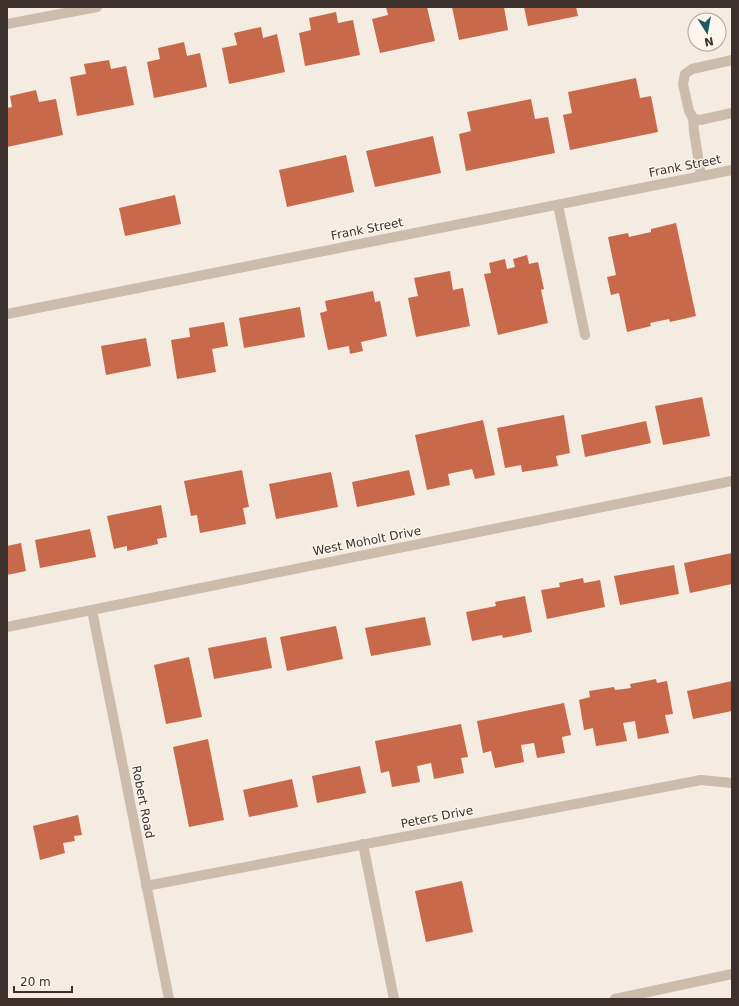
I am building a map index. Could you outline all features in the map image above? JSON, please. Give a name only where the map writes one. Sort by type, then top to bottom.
[{"type":"street","points":[[7,24],[97,7]]},
{"type":"street","points":[[701,176],[693,118],[689,110],[683,84],[685,74],[692,70],[732,60]]},
{"type":"street","points":[[693,118],[700,120],[732,113]]},
{"type":"street","name":"Frank Street","points":[[7,314],[732,170]]},
{"type":"street","points":[[558,205],[585,335]]},
{"type":"street","name":"West Moholt Drive","points":[[7,627],[732,482]]},
{"type":"street","name":"Robert Road","points":[[92,610],[168,999]]},
{"type":"street","name":"Peters Drive","points":[[146,886],[701,780],[732,782]]},
{"type":"street","points":[[363,844],[394,999]]},
{"type":"street","points":[[615,999],[732,974]]},
{"type":"building","points":[[386,7],[427,7],[435,41],[380,53],[372,19],[388,15]]},
{"type":"building","points":[[452,7],[504,7],[508,30],[459,40]]},
{"type":"building","points":[[524,7],[576,7],[578,16],[528,26]]},
{"type":"building","points":[[336,12],[338,23],[353,20],[360,55],[305,66],[299,33],[311,30],[309,18]]},
{"type":"building","points":[[261,27],[263,38],[277,34],[285,72],[229,84],[222,48],[237,45],[234,33]]},
{"type":"building","points":[[184,42],[187,56],[200,53],[207,87],[154,98],[147,62],[160,59],[158,48]]},
{"type":"building","points":[[109,60],[111,69],[126,66],[134,105],[77,116],[70,77],[86,74],[84,64]]},
{"type":"building","points":[[636,78],[640,98],[651,96],[658,132],[570,150],[563,115],[572,113],[568,92]]},
{"type":"building","points":[[36,90],[39,102],[56,99],[63,135],[7,147],[7,108],[12,107],[10,96]]},
{"type":"building","points":[[531,99],[535,119],[548,117],[555,153],[466,171],[459,134],[471,131],[467,112]]},
{"type":"building","points":[[433,136],[441,173],[375,187],[366,151]]},
{"type":"building","points":[[346,155],[354,192],[287,207],[279,170]]},
{"type":"building","points":[[175,195],[181,224],[125,236],[119,208]]},
{"type":"building","points":[[676,223],[696,316],[670,322],[669,319],[650,323],[651,326],[627,332],[619,293],[611,295],[607,277],[616,275],[608,237],[628,233],[629,237],[651,232],[651,229]]},
{"type":"building","points":[[527,255],[529,264],[538,262],[544,289],[541,290],[548,323],[498,335],[484,274],[491,273],[489,263],[505,259],[507,269],[515,267],[513,259]]},
{"type":"building","points":[[450,271],[453,290],[463,288],[470,326],[416,337],[408,298],[418,296],[414,278]]},
{"type":"building","points":[[373,291],[375,302],[380,301],[387,336],[361,342],[363,351],[350,354],[349,346],[328,350],[320,313],[327,311],[325,301]]},
{"type":"building","points":[[300,307],[305,337],[244,348],[239,318]]},
{"type":"building","points":[[224,322],[228,346],[212,349],[216,372],[177,379],[171,340],[190,337],[189,328]]},
{"type":"building","points":[[146,338],[151,366],[106,375],[101,346]]},
{"type":"building","points":[[702,397],[710,436],[663,445],[655,406]]},
{"type":"building","points":[[564,415],[570,453],[556,456],[558,466],[522,472],[521,465],[505,468],[497,428]]},
{"type":"building","points":[[483,420],[495,475],[475,479],[472,469],[448,474],[450,485],[427,490],[415,435]]},
{"type":"building","points":[[646,421],[651,443],[585,457],[581,435]]},
{"type":"building","points":[[242,470],[249,507],[243,508],[246,524],[200,533],[197,515],[191,516],[184,481]]},
{"type":"building","points":[[409,470],[415,495],[357,507],[352,482]]},
{"type":"building","points":[[331,472],[338,507],[276,519],[269,484]]},
{"type":"building","points":[[161,505],[167,537],[157,539],[158,544],[127,551],[127,546],[114,549],[107,516]]},
{"type":"building","points":[[90,529],[96,557],[40,568],[35,540]]},
{"type":"building","points":[[21,543],[26,571],[7,575],[7,546]]},
{"type":"building","points":[[732,553],[732,584],[690,593],[684,563]]},
{"type":"building","points":[[674,565],[679,594],[620,605],[614,576]]},
{"type":"building","points":[[583,578],[584,583],[600,580],[605,607],[547,619],[541,590],[560,587],[559,583]]},
{"type":"building","points":[[525,596],[532,632],[503,638],[502,635],[472,641],[466,612],[496,606],[495,602]]},
{"type":"building","points":[[425,617],[431,645],[371,656],[365,628]]},
{"type":"building","points":[[336,626],[343,659],[287,671],[280,637]]},
{"type":"building","points":[[266,637],[272,668],[214,679],[208,648]]},
{"type":"building","points":[[189,657],[202,717],[166,724],[154,665]]},
{"type":"building","points":[[656,679],[657,683],[667,681],[673,714],[665,715],[669,733],[638,739],[635,721],[623,723],[627,741],[596,746],[593,728],[584,730],[579,700],[590,697],[589,691],[614,687],[615,690],[631,688],[630,684]]},
{"type":"building","points":[[732,681],[732,711],[693,719],[687,691]]},
{"type":"building","points":[[564,703],[571,735],[562,737],[565,753],[537,758],[534,743],[521,745],[524,762],[495,768],[491,751],[483,753],[477,721]]},
{"type":"building","points":[[461,724],[468,757],[461,758],[464,773],[434,779],[431,763],[417,766],[420,782],[392,787],[389,771],[381,773],[375,741]]},
{"type":"building","points":[[208,739],[224,820],[189,827],[173,747]]},
{"type":"building","points":[[360,766],[366,793],[317,803],[312,776]]},
{"type":"building","points":[[292,779],[298,807],[249,817],[243,790]]},
{"type":"building","points":[[78,815],[82,835],[74,836],[75,841],[63,843],[65,853],[40,860],[33,826]]},
{"type":"building","points":[[462,881],[473,932],[426,942],[415,891]]}]
